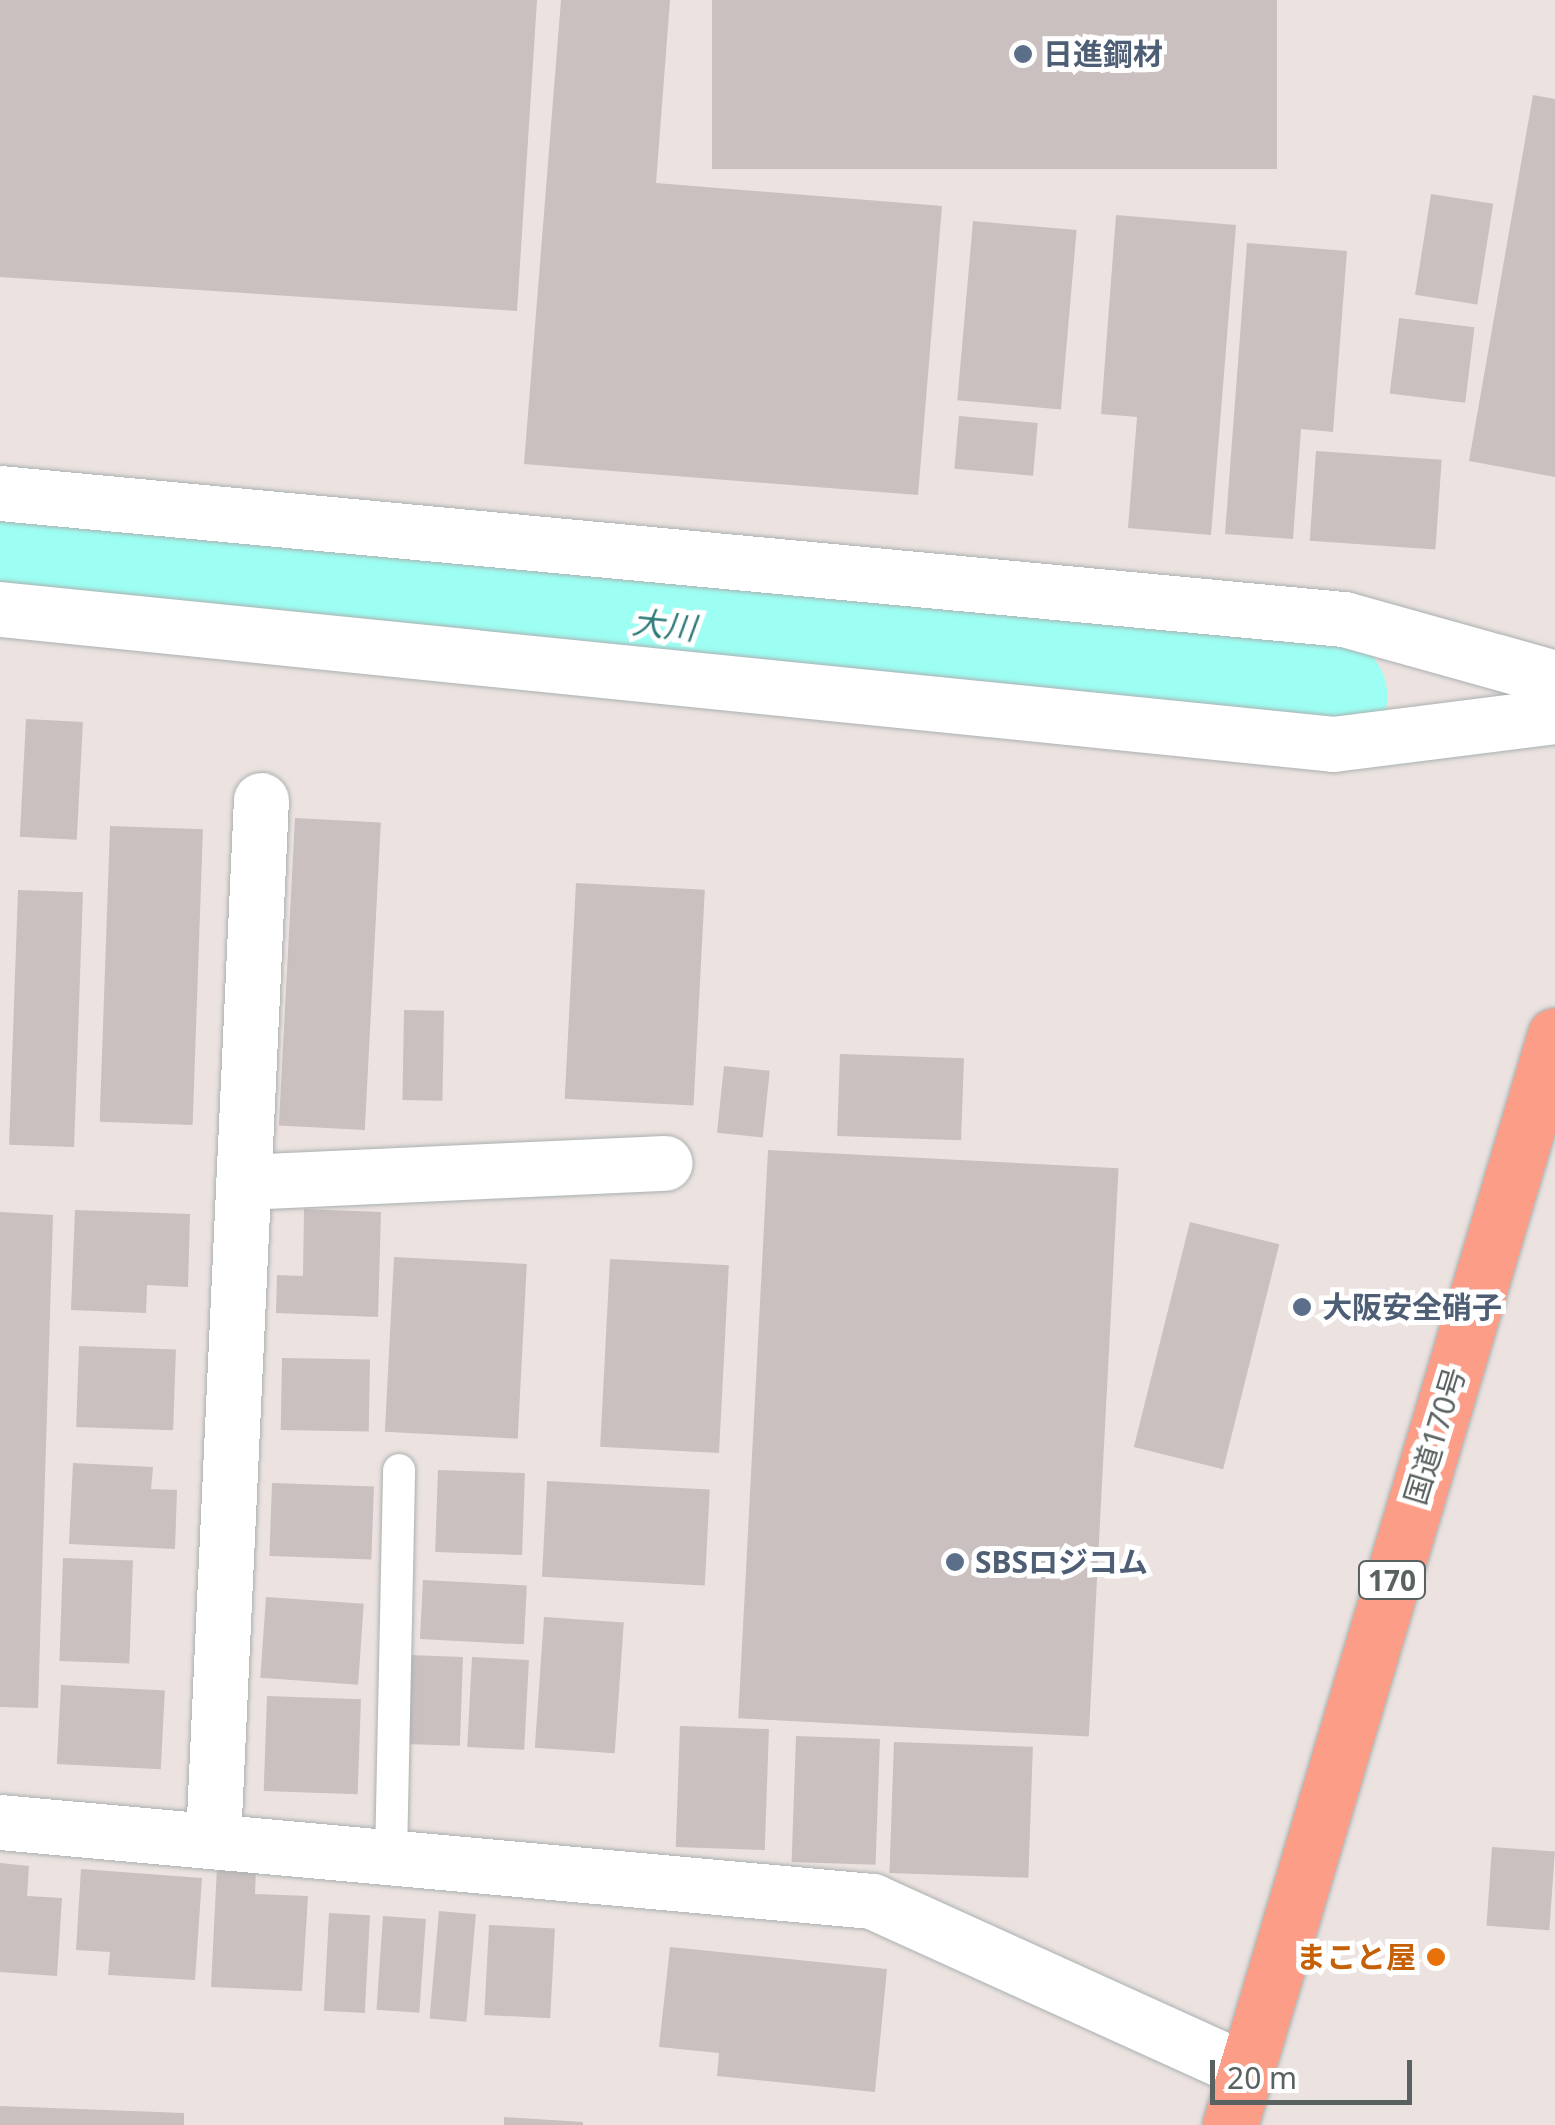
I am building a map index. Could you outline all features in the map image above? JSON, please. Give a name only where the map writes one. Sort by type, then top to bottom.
[{"type":"highway","name":"国道170号","points":[[1230,2125],[1555,1035]]},
{"type":"street","points":[[0,494],[1344,619],[1555,678]]},
{"type":"street","points":[[0,609],[1333,744],[1555,716]]},
{"type":"street","points":[[213,1840],[260,800]]},
{"type":"street","points":[[243,1182],[664,1163]]},
{"type":"street","points":[[0,1822],[872,1901],[1246,2071]]},
{"type":"lane","points":[[391,1857],[399,1470]]},
{"type":"building","points":[[0,0],[537,0],[517,311],[0,277]]},
{"type":"building","points":[[561,0],[670,0],[656,183],[942,206],[918,495],[524,464]]},
{"type":"building","points":[[712,0],[1277,0],[1277,169],[712,169]]},
{"type":"building","points":[[1533,95],[1555,99],[1555,477],[1469,461]]},
{"type":"building","points":[[1431,194],[1493,204],[1477,305],[1415,295]]},
{"type":"building","points":[[1116,215],[1236,225],[1211,535],[1128,528],[1137,417],[1101,414]]},
{"type":"building","points":[[973,221],[1077,230],[1061,409],[957,400]]},
{"type":"building","points":[[1247,243],[1347,251],[1333,432],[1301,429],[1293,539],[1225,534]]},
{"type":"building","points":[[1399,318],[1474,327],[1465,403],[1390,393]]},
{"type":"building","points":[[959,416],[1038,423],[1033,476],[954,469]]},
{"type":"building","points":[[1316,451],[1442,460],[1435,550],[1310,541]]},
{"type":"building","points":[[26,719],[83,722],[77,840],[20,837]]},
{"type":"building","points":[[295,818],[381,823],[365,1130],[279,1126]]},
{"type":"building","points":[[110,826],[203,829],[193,1125],[100,1122]]},
{"type":"building","points":[[576,883],[705,890],[694,1105],[565,1099]]},
{"type":"building","points":[[18,890],[83,892],[74,1147],[9,1145]]},
{"type":"building","points":[[404,1010],[444,1011],[442,1101],[402,1100]]},
{"type":"building","points":[[840,1054],[964,1058],[961,1140],[837,1136]]},
{"type":"building","points":[[724,1066],[770,1071],[763,1137],[717,1133]]},
{"type":"building","points":[[768,1150],[1119,1168],[1089,1737],[738,1718]]},
{"type":"building","points":[[304,1209],[381,1212],[378,1317],[276,1313],[277,1275],[303,1276]]},
{"type":"building","points":[[75,1210],[190,1214],[188,1287],[147,1285],[146,1313],[71,1310]]},
{"type":"building","points":[[0,1212],[53,1215],[38,1708],[0,1707]]},
{"type":"building","points":[[1190,1222],[1279,1244],[1223,1469],[1134,1447]]},
{"type":"building","points":[[394,1257],[527,1264],[518,1439],[385,1432]]},
{"type":"building","points":[[610,1259],[729,1265],[719,1453],[600,1447]]},
{"type":"building","points":[[79,1346],[176,1349],[173,1430],[76,1427]]},
{"type":"building","points":[[282,1358],[370,1360],[369,1432],[281,1430]]},
{"type":"building","points":[[73,1463],[153,1467],[151,1489],[177,1490],[175,1549],[69,1544]]},
{"type":"building","points":[[438,1470],[525,1473],[522,1555],[435,1552]]},
{"type":"building","points":[[547,1481],[710,1490],[705,1585],[542,1577]]},
{"type":"building","points":[[272,1483],[374,1487],[371,1560],[269,1556]]},
{"type":"building","points":[[63,1558],[133,1560],[129,1663],[59,1661]]},
{"type":"building","points":[[423,1580],[527,1585],[524,1644],[420,1639]]},
{"type":"building","points":[[266,1597],[364,1604],[358,1685],[260,1678]]},
{"type":"building","points":[[544,1617],[624,1623],[615,1753],[535,1748]]},
{"type":"building","points":[[409,1655],[463,1657],[460,1746],[406,1744]]},
{"type":"building","points":[[472,1657],[529,1660],[524,1750],[467,1747]]},
{"type":"building","points":[[61,1685],[165,1690],[161,1769],[57,1764]]},
{"type":"building","points":[[267,1696],[361,1699],[358,1794],[264,1791]]},
{"type":"building","points":[[680,1726],[769,1729],[765,1850],[676,1847]]},
{"type":"building","points":[[796,1736],[880,1739],[876,1865],[792,1862]]},
{"type":"building","points":[[894,1742],[1033,1747],[1028,1878],[889,1873]]},
{"type":"building","points":[[1492,1847],[1555,1851],[1549,1930],[1486,1926]]},
{"type":"building","points":[[0,1863],[29,1866],[27,1896],[62,1898],[57,1976],[0,1972]]},
{"type":"building","points":[[217,1867],[256,1869],[255,1894],[308,1896],[302,1991],[211,1987]]},
{"type":"building","points":[[81,1869],[202,1878],[195,1980],[108,1975],[110,1952],[76,1950]]},
{"type":"building","points":[[439,1911],[476,1914],[466,2022],[430,2019]]},
{"type":"building","points":[[329,1913],[370,1915],[365,2013],[324,2011]]},
{"type":"building","points":[[383,1916],[426,1919],[419,2013],[376,2010]]},
{"type":"building","points":[[489,1925],[555,1928],[550,2018],[484,2015]]},
{"type":"building","points":[[670,1947],[887,1969],[875,2092],[717,2076],[719,2053],[659,2047]]},
{"type":"building","points":[[0,2106],[184,2113],[184,2125],[0,2125]]},
{"type":"building","points":[[504,2117],[583,2122],[583,2125],[504,2125]]},
{"type":"waterway","name":"大川","points":[[0,553],[1327,696]]},
{"type":"place","name":"日進鋼材","points":[[1023,54]]},
{"type":"place","name":"大阪安全硝子","points":[[1302,1307]]},
{"type":"place","name":"SBSロジコム","points":[[955,1562]]},
{"type":"place","name":"まこと屋","points":[[1436,1957]]}]
